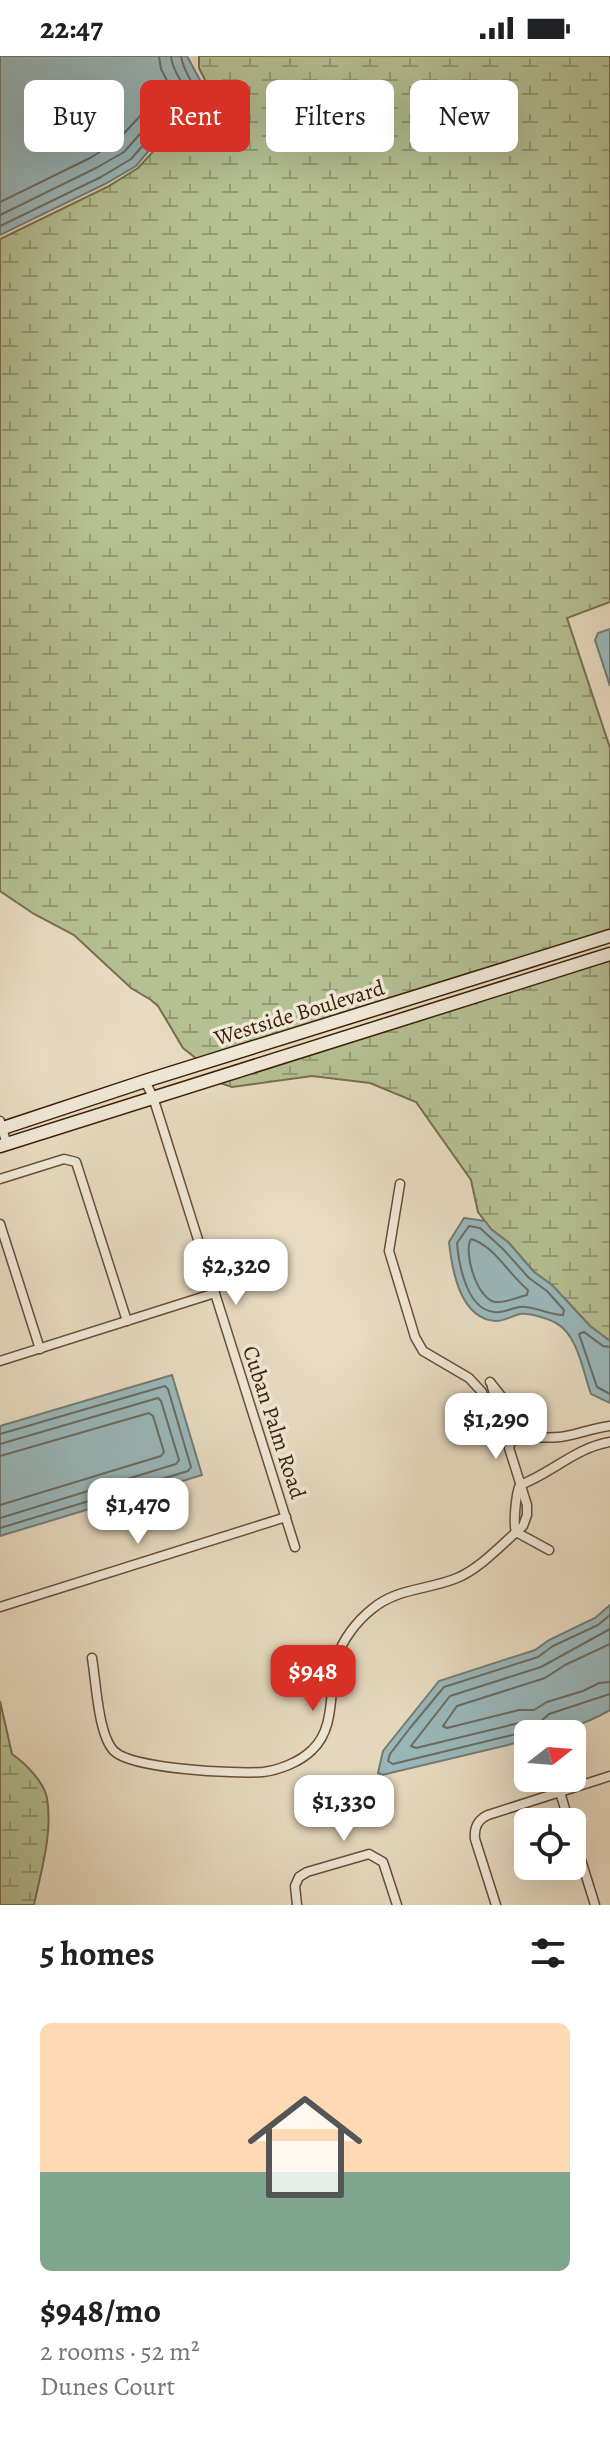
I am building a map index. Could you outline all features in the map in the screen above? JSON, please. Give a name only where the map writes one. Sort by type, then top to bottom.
[{"type":"street","name":"Westside Boulevard","points":[[1,1127],[610,936]]},
{"type":"street","name":"Westside Boulevard","points":[[4,1146],[610,954]]},
{"type":"street","name":"Cuban Palm Road","points":[[145,1081],[153,1097],[295,1547]]},
{"type":"street","points":[[1,1127],[4,1146]]},
{"type":"street","points":[[0,1179],[64,1159],[76,1162],[127,1321]]},
{"type":"street","points":[[400,1184],[389,1256],[415,1337],[423,1351],[469,1378],[482,1392],[497,1436],[502,1442],[513,1438],[554,1438],[610,1426]]},
{"type":"street","points":[[0,1224],[40,1349]]},
{"type":"street","points":[[0,1361],[215,1293]]},
{"type":"street","points":[[92,1658],[105,1739],[115,1752],[129,1761],[145,1765],[262,1772],[279,1768],[313,1749],[329,1719],[337,1658],[346,1639],[372,1609],[404,1591],[459,1577],[523,1526],[527,1515],[524,1492],[509,1448],[516,1428],[505,1401],[490,1382],[482,1392]]},
{"type":"street","points":[[520,1485],[541,1477],[573,1454],[610,1442]]},
{"type":"street","points":[[0,1607],[286,1517]]},
{"type":"street","points":[[516,1532],[549,1550]]},
{"type":"street","points":[[586,1784],[610,1776]]},
{"type":"street","points":[[496,1905],[475,1839],[477,1824],[488,1815],[560,1792],[565,1808]]},
{"type":"street","points":[[297,1905],[295,1886],[303,1874],[369,1854],[383,1862],[397,1905]]},
{"type":"street","points":[[586,1876],[595,1905]]},
{"type":"green space","points":[[199,56],[610,56],[610,602],[567,618],[610,748],[610,932],[198,1060],[183,1048],[158,1006],[151,1000],[131,988],[74,935],[0,891],[0,239],[107,187],[138,168],[153,152],[250,152],[250,80],[205,80],[199,68]]},
{"type":"green space","points":[[610,958],[610,1341],[590,1326],[552,1285],[534,1272],[509,1243],[491,1229],[478,1212],[471,1180],[416,1102],[370,1083],[312,1076],[232,1087],[220,1083]]},
{"type":"green space","points":[[0,1701],[12,1754],[33,1773],[47,1798],[47,1838],[34,1905],[0,1905]]},
{"type":"water","points":[[0,56],[187,56],[200,80],[140,80],[140,152],[148,152],[136,166],[0,235]]},
{"type":"water","points":[[610,629],[610,686],[595,640],[598,633]]},
{"type":"water","points":[[464,1218],[485,1221],[590,1326],[610,1341],[610,1403],[591,1394],[575,1345],[556,1323],[524,1314],[496,1321],[474,1312],[466,1303],[456,1279],[449,1242]]},
{"type":"water","points":[[172,1375],[202,1475],[0,1536],[0,1426]]},
{"type":"water","points":[[610,1605],[610,1710],[586,1722],[514,1720],[514,1743],[382,1775],[378,1773],[383,1751],[439,1681],[535,1650],[595,1618]]}]
